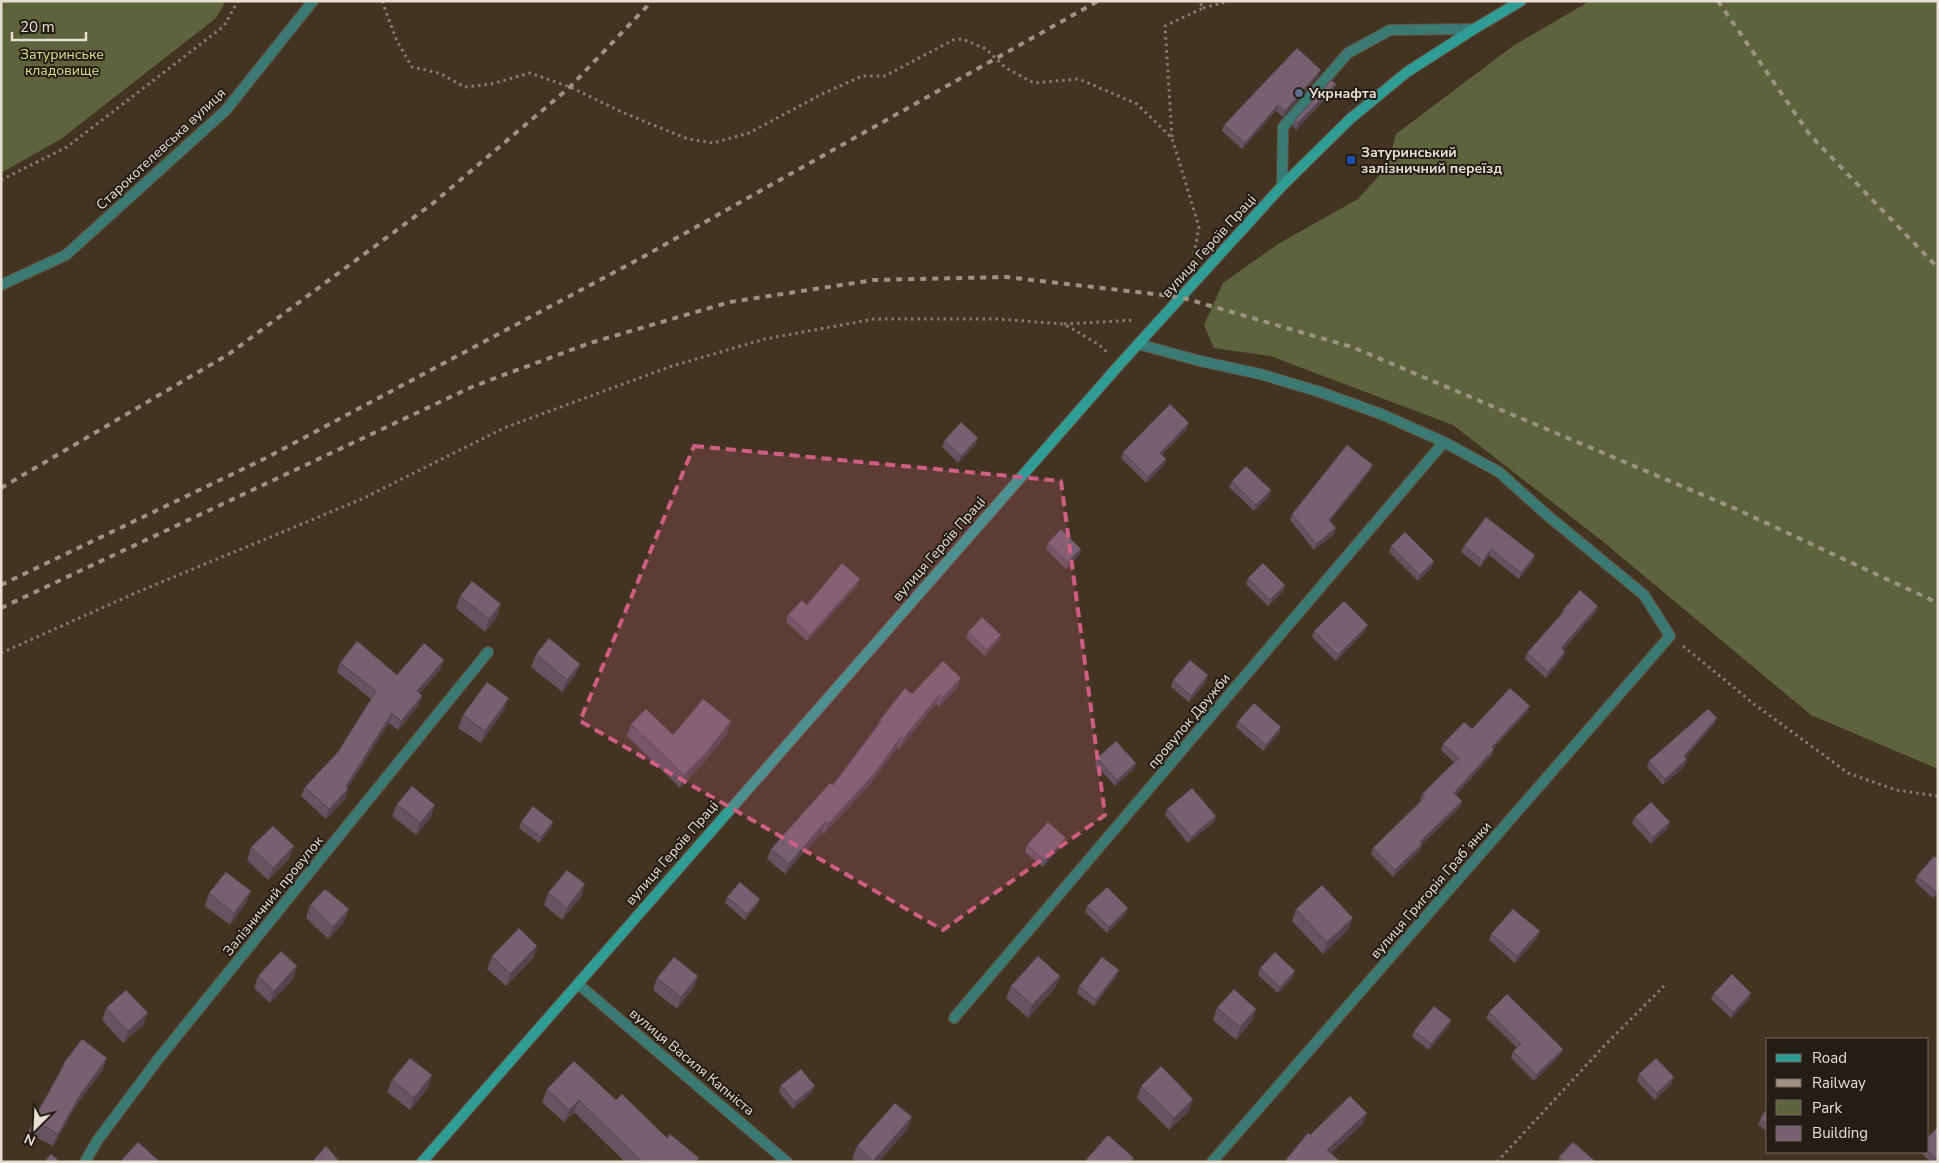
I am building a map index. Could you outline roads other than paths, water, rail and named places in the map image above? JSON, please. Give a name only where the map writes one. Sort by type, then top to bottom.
[{"type":"main road","name":"вулиця Героїв Праці","points":[[422,1162],[1120,364],[1282,186],[1350,119],[1407,72],[1521,1]]},
{"type":"street","name":"Старокотелевська вулиця","points":[[1,285],[66,255],[74,249],[226,110],[313,1]]},
{"type":"street","points":[[1282,186],[1283,127],[1348,54],[1390,30],[1474,29]]},
{"type":"street","points":[[1138,344],[1200,361],[1260,374],[1320,392],[1381,414],[1444,442]]},
{"type":"street","name":"вулиця Григорія Грабʼянки","points":[[1212,1162],[1670,636],[1644,595],[1547,515],[1499,472],[1444,442]]},
{"type":"street","name":"провулок Дружби","points":[[954,1018],[1444,442]]},
{"type":"street","name":"Залізничний провулок","points":[[85,1162],[97,1141],[159,1058],[488,652]]},
{"type":"street","name":"вулиця Василя Капніста","points":[[578,984],[787,1162]]},
{"type":"railway","points":[[1,488],[229,354],[432,204],[570,87],[652,1]]},
{"type":"railway","points":[[1,585],[266,458],[641,258],[1098,1]]},
{"type":"railway","points":[[1718,1],[1810,135],[1938,268]]},
{"type":"railway","points":[[1,608],[474,386],[590,343],[730,302],[874,280],[1006,277],[1180,297],[1352,347],[1736,509],[1938,603]]},
{"type":"place","name":"Укрнафта","points":[[1299,93]]},
{"type":"place","name":"Затуринський залізничний переїзд","points":[[1351,160]]},
{"type":"park label","name":"Затуринське кладовище","points":[[62,62]]}]
